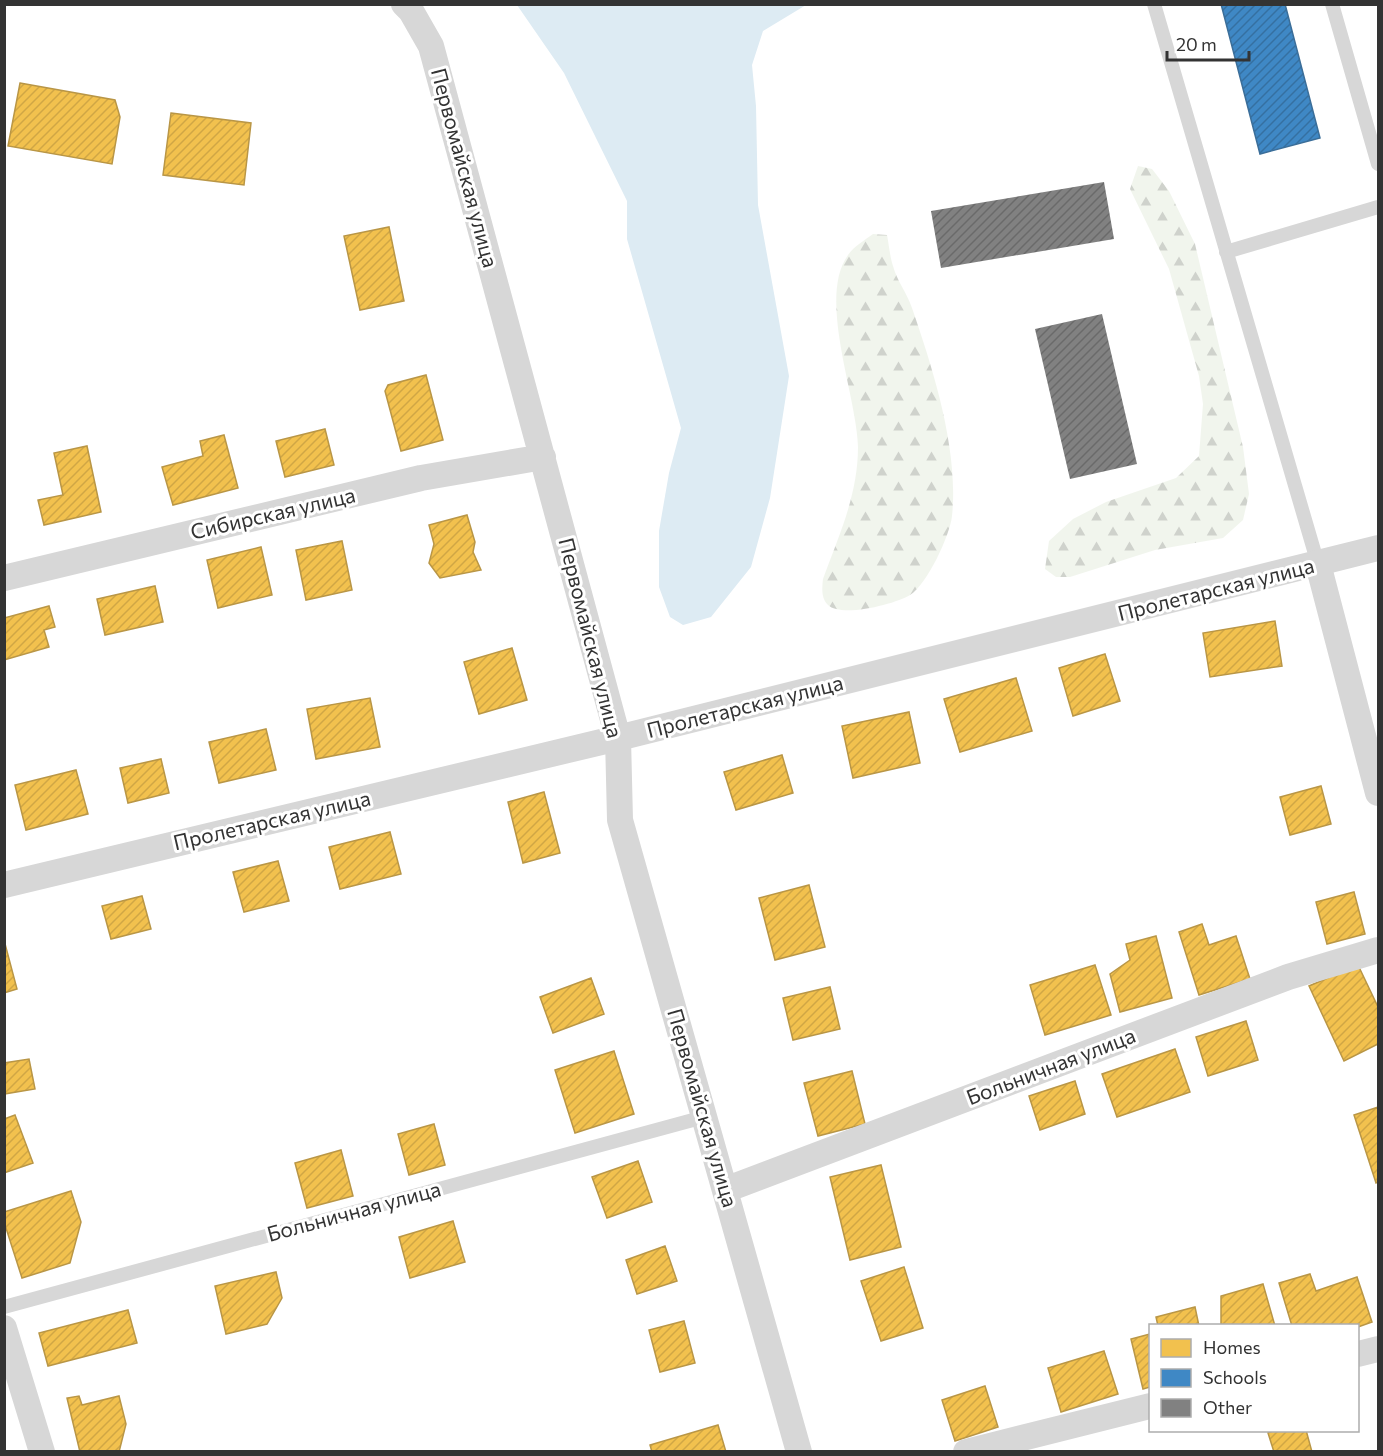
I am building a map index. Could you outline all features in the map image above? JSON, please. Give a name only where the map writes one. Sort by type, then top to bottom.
[{"type":"street","name":"Первомайская улица","points":[[404,4],[411,10],[431,46],[618,738],[620,820],[799,1452]]},
{"type":"street","name":"Сибирская улица","points":[[4,578],[421,478],[543,457]]},
{"type":"street","name":"Пролетарская улица","points":[[4,885],[618,738],[1378,548]]},
{"type":"street","points":[[1318,564],[1378,793]]},
{"type":"street","name":"Больничная улица","points":[[725,1190],[1288,977],[1378,950]]},
{"type":"street","points":[[4,1328],[42,1452]]},
{"type":"street","points":[[1359,1354],[1378,1349]]},
{"type":"street","points":[[966,1452],[1149,1406]]},
{"type":"lane","points":[[1154,4],[1318,564]]},
{"type":"lane","points":[[1332,4],[1378,164]]},
{"type":"lane","points":[[1227,252],[1378,207]]},
{"type":"lane","name":"Больничная улица","points":[[4,1307],[704,1117]]},
{"type":"green space","points":[[1138,166],[1152,169],[1169,191],[1195,244],[1243,447],[1249,494],[1243,520],[1223,538],[1155,550],[1070,577],[1056,577],[1045,569],[1049,541],[1073,519],[1106,502],[1176,478],[1199,456],[1203,404],[1199,376],[1169,269],[1130,189]]},
{"type":"green space","points":[[873,234],[887,235],[891,259],[912,308],[936,383],[952,464],[952,516],[937,559],[917,590],[893,602],[869,608],[844,610],[828,605],[822,589],[823,579],[851,498],[858,447],[837,321],[836,296],[839,274],[848,255]]},
{"type":"shaded area","points":[[517,5],[806,5],[763,31],[752,65],[756,106],[758,205],[789,376],[770,498],[751,567],[711,617],[683,625],[670,617],[659,587],[659,531],[669,473],[681,428],[627,239],[627,201],[564,73]]},
{"type":"building: Homes","points":[[20,83],[115,100],[120,117],[112,164],[8,146]]},
{"type":"building: Homes","points":[[171,113],[251,123],[244,185],[163,175]]},
{"type":"building: Homes","points":[[389,227],[404,301],[360,310],[344,236]]},
{"type":"building: Homes","points":[[426,375],[443,440],[401,451],[385,391],[388,385]]},
{"type":"building: Homes","points":[[325,429],[334,465],[285,477],[276,441]]},
{"type":"building: Homes","points":[[224,435],[238,488],[173,505],[162,467],[203,456],[200,441]]},
{"type":"building: Homes","points":[[87,446],[101,512],[44,525],[38,500],[63,495],[54,453]]},
{"type":"building: Homes","points":[[467,515],[475,542],[473,552],[481,570],[440,578],[429,563],[434,544],[429,525]]},
{"type":"building: Homes","points":[[342,541],[352,590],[306,600],[296,550]]},
{"type":"building: Homes","points":[[261,547],[272,595],[218,608],[207,560]]},
{"type":"building: Homes","points":[[155,586],[163,622],[105,635],[97,599]]},
{"type":"building: Homes","points":[[49,606],[55,627],[44,630],[49,647],[4,660],[4,618]]},
{"type":"building: Homes","points":[[1275,621],[1282,666],[1210,677],[1203,633]]},
{"type":"building: Homes","points":[[512,648],[527,700],[479,714],[464,662]]},
{"type":"building: Homes","points":[[1105,654],[1120,701],[1073,716],[1059,668]]},
{"type":"building: Homes","points":[[1016,678],[1032,731],[960,752],[944,699]]},
{"type":"building: Homes","points":[[370,698],[380,747],[316,759],[307,709]]},
{"type":"building: Homes","points":[[909,712],[920,763],[853,778],[842,726]]},
{"type":"building: Homes","points":[[266,729],[276,770],[219,783],[209,742]]},
{"type":"building: Homes","points":[[782,755],[793,793],[736,810],[724,772]]},
{"type":"building: Homes","points":[[161,759],[169,793],[128,803],[120,768]]},
{"type":"building: Homes","points":[[76,770],[88,814],[26,830],[15,785]]},
{"type":"building: Homes","points":[[1321,786],[1331,824],[1290,835],[1280,797]]},
{"type":"building: Homes","points":[[544,792],[560,853],[523,863],[508,802]]},
{"type":"building: Homes","points":[[390,832],[401,874],[340,889],[329,847]]},
{"type":"building: Homes","points":[[278,861],[289,901],[244,912],[233,872]]},
{"type":"building: Homes","points":[[809,885],[825,947],[775,960],[759,898]]},
{"type":"building: Homes","points":[[1354,892],[1365,934],[1327,944],[1316,902]]},
{"type":"building: Homes","points":[[142,896],[151,929],[111,939],[102,906]]},
{"type":"building: Homes","points":[[1202,924],[1209,945],[1236,936],[1250,979],[1199,995],[1179,932]]},
{"type":"building: Homes","points":[[1156,936],[1172,998],[1120,1012],[1110,974],[1130,960],[1126,944]]},
{"type":"building: Homes","points":[[4,940],[17,989],[4,993]]},
{"type":"building: Homes","points":[[1095,965],[1111,1015],[1045,1035],[1030,985]]},
{"type":"building: Homes","points":[[1358,965],[1378,1007],[1378,1044],[1344,1061],[1309,986]]},
{"type":"building: Homes","points":[[591,978],[604,1014],[553,1033],[540,997]]},
{"type":"building: Homes","points":[[830,987],[840,1029],[793,1040],[783,998]]},
{"type":"building: Homes","points":[[1246,1021],[1258,1060],[1208,1076],[1196,1037]]},
{"type":"building: Homes","points":[[1175,1049],[1190,1092],[1117,1117],[1102,1074]]},
{"type":"building: Homes","points":[[614,1051],[634,1114],[575,1133],[555,1070]]},
{"type":"building: Homes","points":[[29,1059],[35,1089],[4,1094],[4,1063]]},
{"type":"building: Homes","points":[[852,1071],[865,1124],[818,1136],[804,1083]]},
{"type":"building: Homes","points":[[1075,1081],[1085,1114],[1040,1130],[1029,1096]]},
{"type":"building: Homes","points":[[1378,1107],[1378,1182],[1376,1183],[1354,1115]]},
{"type":"building: Homes","points":[[15,1115],[33,1163],[4,1173],[4,1119]]},
{"type":"building: Homes","points":[[434,1124],[445,1165],[409,1175],[398,1134]]},
{"type":"building: Homes","points":[[341,1150],[353,1196],[307,1208],[295,1163]]},
{"type":"building: Homes","points":[[638,1161],[652,1202],[607,1218],[592,1177]]},
{"type":"building: Homes","points":[[881,1165],[901,1247],[850,1260],[830,1177]]},
{"type":"building: Homes","points":[[71,1191],[81,1222],[70,1263],[22,1278],[4,1222],[4,1212]]},
{"type":"building: Homes","points":[[453,1221],[465,1262],[410,1278],[399,1237]]},
{"type":"building: Homes","points":[[665,1246],[677,1281],[637,1294],[626,1260]]},
{"type":"building: Homes","points":[[904,1267],[923,1328],[881,1341],[861,1281]]},
{"type":"building: Homes","points":[[276,1272],[282,1298],[267,1324],[226,1334],[215,1286]]},
{"type":"building: Homes","points":[[1310,1274],[1316,1291],[1357,1277],[1372,1322],[1359,1327],[1359,1324],[1291,1324],[1279,1283]]},
{"type":"building: Homes","points":[[1263,1284],[1274,1324],[1221,1324],[1221,1296]]},
{"type":"building: Homes","points":[[1195,1307],[1199,1324],[1158,1324],[1156,1317]]},
{"type":"building: Homes","points":[[128,1310],[137,1343],[48,1366],[39,1333]]},
{"type":"building: Homes","points":[[684,1321],[695,1363],[660,1372],[649,1330]]},
{"type":"building: Homes","points":[[1149,1334],[1149,1387],[1143,1389],[1131,1339]]},
{"type":"building: Homes","points":[[1104,1351],[1118,1394],[1061,1412],[1048,1368]]},
{"type":"building: Homes","points":[[985,1386],[998,1427],[955,1441],[942,1400]]},
{"type":"building: Homes","points":[[79,1396],[82,1405],[119,1396],[126,1424],[119,1452],[80,1452],[67,1398]]},
{"type":"building: Homes","points":[[718,1425],[726,1452],[652,1452],[650,1445]]},
{"type":"building: Homes","points":[[1307,1432],[1312,1452],[1274,1452],[1268,1433]]},
{"type":"building: Schools","points":[[1221,4],[1285,4],[1320,138],[1260,154]]},
{"type":"building: Other","points":[[1104,182],[1114,239],[941,268],[931,211]]},
{"type":"building: Other","points":[[1102,314],[1137,464],[1070,479],[1035,329]]}]
